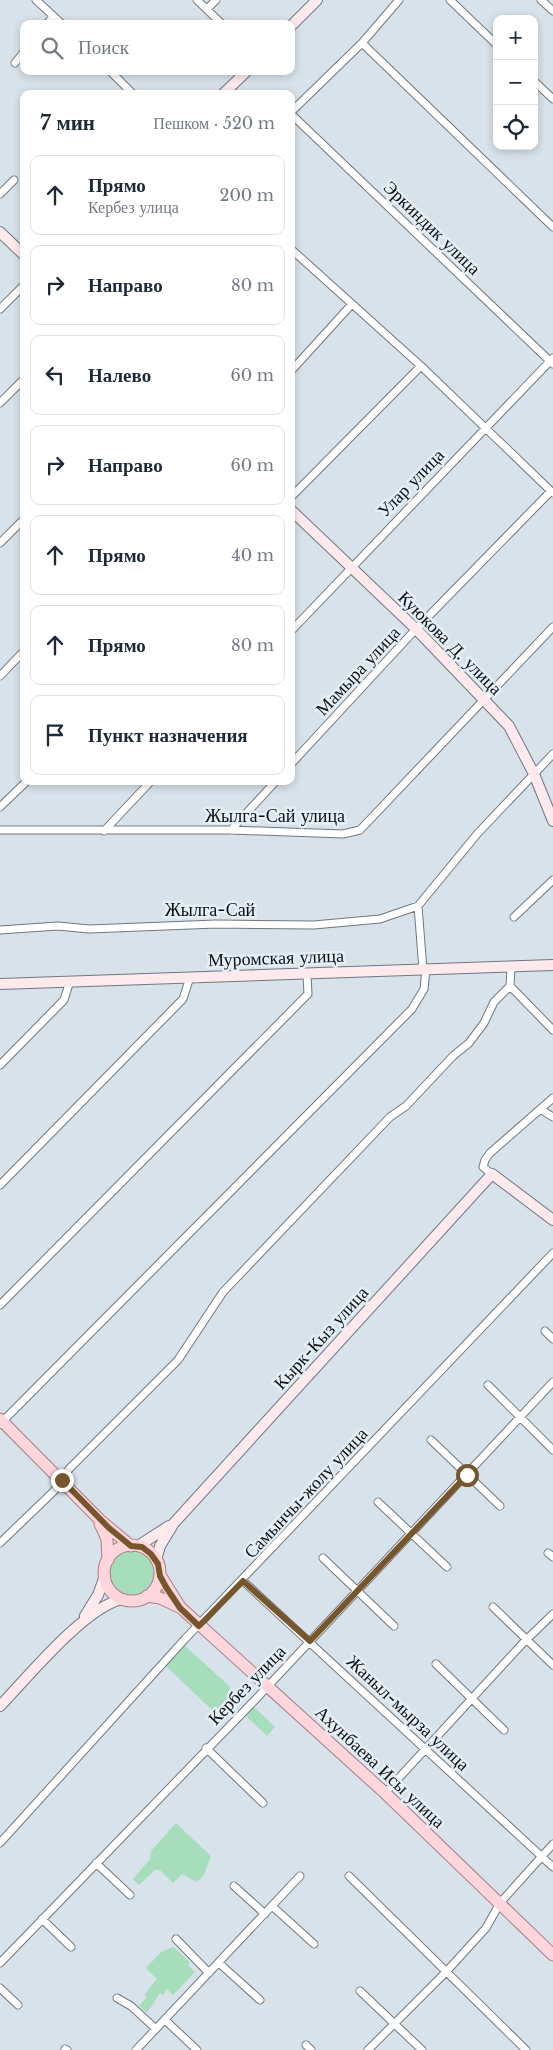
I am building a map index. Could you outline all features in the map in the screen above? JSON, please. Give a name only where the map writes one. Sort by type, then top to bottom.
[{"type":"main road","points":[[1,1422],[62,1480],[88,1508],[135,1546],[148,1551],[156,1560],[160,1576],[156,1587],[147,1596],[135,1601],[122,1599],[109,1588],[104,1576],[108,1560],[107,1539],[88,1508]]},
{"type":"main road","points":[[108,1560],[117,1550],[135,1546]]},
{"type":"main road","name":"Ахунбаева Исы улица","points":[[160,1576],[180,1608],[385,1793],[553,1956]]},
{"type":"main road","name":"Ахунбаева Исы улица","points":[[147,1596],[165,1600],[180,1608]]},
{"type":"street","points":[[36,0],[58,20]]},
{"type":"street","points":[[197,0],[218,20]]},
{"type":"street","points":[[207,9],[216,0]]},
{"type":"street","points":[[295,22],[317,0]]},
{"type":"street","points":[[295,109],[362,43],[399,0]]},
{"type":"street","points":[[450,0],[493,41]]},
{"type":"street","points":[[541,0],[553,11]]},
{"type":"street","points":[[50,20],[53,16]]},
{"type":"street","points":[[362,43],[553,227]]},
{"type":"street","points":[[15,63],[20,57]]},
{"type":"street","points":[[114,75],[129,90]]},
{"type":"street","points":[[227,90],[243,75]]},
{"type":"street","points":[[538,85],[553,99]]},
{"type":"street","name":"Эркиндик улица","points":[[295,117],[552,361]]},
{"type":"street","points":[[0,194],[14,180]]},
{"type":"street","points":[[0,232],[20,251]]},
{"type":"street","points":[[295,253],[421,366],[552,492]]},
{"type":"street","points":[[0,309],[20,289]]},
{"type":"street","points":[[295,367],[352,304]]},
{"type":"street","name":"Улар улица","points":[[295,627],[486,427],[552,361]]},
{"type":"street","points":[[295,493],[421,366]]},
{"type":"street","points":[[0,403],[20,383]]},
{"type":"street","name":"Мамыра улица","points":[[295,760],[416,630],[552,492]]},
{"type":"street","name":"Куюкова Д. улица","points":[[295,514],[416,630],[509,726],[534,774],[553,821]]},
{"type":"street","points":[[0,543],[20,523]]},
{"type":"street","name":"Жылга-Сай улица","points":[[0,830],[231,830],[343,834],[360,830],[553,627]]},
{"type":"street","points":[[0,676],[20,655]]},
{"type":"street","points":[[1,1422],[412,1009],[424,988],[418,906],[478,833],[553,754]]},
{"type":"street","points":[[0,807],[23,785]]},
{"type":"street","points":[[104,831],[147,785]]},
{"type":"street","points":[[231,830],[272,785]]},
{"type":"street","points":[[514,917],[553,880]]},
{"type":"street","name":"Жылга-Сай","points":[[0,930],[58,926],[89,929],[216,924],[314,925],[380,919],[418,906]]},
{"type":"street","name":"Муромская улица","points":[[0,984],[307,975],[424,969],[511,968],[553,965]]},
{"type":"street","points":[[0,1543],[54,1491],[69,1469],[178,1360],[223,1292],[390,1117],[406,1106],[453,1056],[469,1043],[484,1024],[494,1002],[510,986],[511,968]]},
{"type":"street","points":[[0,1305],[308,994],[307,975]]},
{"type":"street","points":[[0,1185],[183,999],[190,977]]},
{"type":"street","points":[[0,1065],[64,1000],[70,981]]},
{"type":"street","points":[[510,986],[553,1030]]},
{"type":"street","points":[[553,1098],[485,1160],[483,1167],[553,1220]]},
{"type":"street","points":[[540,1110],[553,1118]]},
{"type":"street","name":"Кырк-Кыз улица","points":[[156,1560],[160,1546],[174,1523],[492,1174]]},
{"type":"street","name":"Самынчы-жолу улица","points":[[0,1843],[101,1730],[553,1253]]},
{"type":"street","points":[[545,1331],[553,1340]]},
{"type":"street","name":"Кербез улица","points":[[0,1963],[358,1592],[553,1382]]},
{"type":"street","points":[[488,1385],[553,1450]]},
{"type":"street","points":[[431,1440],[500,1506]]},
{"type":"street","points":[[378,1502],[447,1567]]},
{"type":"street","name":"Кырк-Кыз улица","points":[[135,1546],[174,1523]]},
{"type":"street","points":[[324,1558],[394,1626]]},
{"type":"street","points":[[82,1622],[98,1595],[104,1576]]},
{"type":"street","name":"Жаныл-мырза улица","points":[[243,1581],[553,1867]]},
{"type":"street","points":[[0,1706],[82,1622],[106,1604],[122,1599]]},
{"type":"street","points":[[493,1607],[553,1665]]},
{"type":"street","points":[[385,1793],[472,1698],[553,1614]]},
{"type":"street","points":[[436,1664],[504,1730]]},
{"type":"street","points":[[206,1748],[263,1803]]},
{"type":"street","points":[[368,2050],[446,1972],[486,1928],[500,1903],[553,1844]]},
{"type":"street","points":[[96,1863],[130,1895]]},
{"type":"street","points":[[136,2050],[300,1876]]},
{"type":"street","points":[[349,1876],[526,2050]]},
{"type":"street","points":[[234,1886],[265,1914]]},
{"type":"street","points":[[272,1906],[314,1944]]},
{"type":"street","points":[[42,1920],[71,1947]]},
{"type":"street","points":[[176,1939],[209,1973]]},
{"type":"street","points":[[218,1963],[260,2000]]},
{"type":"street","points":[[0,1988],[18,2005]]},
{"type":"street","points":[[360,1991],[422,2050]]},
{"type":"street","points":[[117,1998],[131,2006],[156,2029]]},
{"type":"street","points":[[164,2020],[197,2050]]},
{"type":"green space","points":[[136,1551],[148,1557],[153,1564],[153,1582],[148,1589],[141,1594],[128,1595],[120,1592],[113,1585],[110,1569],[113,1561],[120,1554]]},
{"type":"green space","points":[[183,1644],[240,1696],[219,1717],[165,1665]]},
{"type":"green space","points":[[254,1707],[275,1727],[267,1736],[246,1716]]},
{"type":"green space","points":[[176,1823],[211,1856],[204,1875],[197,1882],[182,1874],[173,1883],[160,1870],[155,1870],[139,1885],[133,1879],[150,1859],[151,1851]]},
{"type":"green space","points":[[173,1947],[190,1962],[188,1965],[195,1972],[173,1995],[167,1989],[163,1995],[160,1993],[147,2013],[139,2006],[146,1998],[145,1994],[157,1979],[146,1968],[161,1952]]},
{"type":"route","points":[[62,1480],[109,1528],[131,1546],[142,1547],[151,1554],[158,1564],[162,1582],[180,1608],[199,1626],[243,1581],[310,1641],[467,1475]]}]
